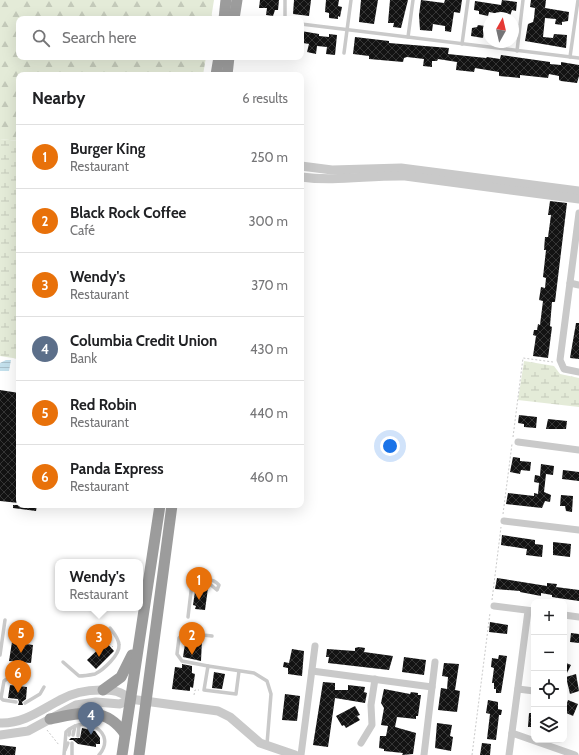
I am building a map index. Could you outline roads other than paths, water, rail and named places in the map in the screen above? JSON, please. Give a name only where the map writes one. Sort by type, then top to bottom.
[{"type":"highway","points":[[224,16],[226,0]]},
{"type":"highway","points":[[234,16],[237,0]]},
{"type":"highway","points":[[216,72],[218,60]]},
{"type":"highway","points":[[228,72],[230,60]]},
{"type":"highway","points":[[122,755],[160,508]]},
{"type":"highway","points":[[139,755],[172,508]]},
{"type":"highway","points":[[103,690],[117,681],[124,673],[138,644]]},
{"type":"highway","points":[[50,719],[84,713],[105,715],[116,723],[125,734]]},
{"type":"street","points":[[304,166],[332,170],[401,168],[579,191]]},
{"type":"street","points":[[304,177],[324,179],[381,175],[405,176],[579,199]]},
{"type":"street","points":[[579,213],[561,365],[567,370],[579,372]]},
{"type":"street","points":[[570,283],[579,285]]},
{"type":"street","points":[[518,442],[579,450]]},
{"type":"street","points":[[502,522],[579,530]]},
{"type":"street","points":[[492,606],[531,611],[509,755]]},
{"type":"street","points":[[567,615],[579,617]]},
{"type":"street","points":[[301,755],[315,646]]},
{"type":"street","points":[[424,755],[435,662]]},
{"type":"street","points":[[312,671],[432,687]]},
{"type":"street","points":[[361,743],[372,725],[371,705],[375,679]]},
{"type":"street","points":[[518,689],[531,691]]},
{"type":"street","points":[[0,723],[26,718],[68,696],[103,690],[122,692],[130,699]]},
{"type":"street","points":[[0,736],[28,731],[76,705],[96,702],[120,704],[130,699],[218,711],[230,717],[267,751],[295,755]]},
{"type":"street","points":[[512,733],[575,755]]},
{"type":"lane","points":[[285,0],[285,16]]},
{"type":"lane","points":[[344,53],[351,0]]},
{"type":"lane","points":[[408,37],[413,0]]},
{"type":"lane","points":[[462,44],[468,0]]},
{"type":"lane","points":[[517,51],[523,0]]},
{"type":"lane","points":[[570,57],[578,0]]},
{"type":"lane","points":[[304,24],[579,58]]},
{"type":"lane","points":[[188,617],[192,583],[197,578],[205,580],[217,590]]},
{"type":"lane","points":[[0,655],[5,620]]},
{"type":"lane","points":[[63,662],[79,676],[95,674],[119,650],[119,642],[110,628]]},
{"type":"lane","points":[[212,636],[186,632],[182,634],[179,638],[177,654],[179,659],[208,666],[258,674],[267,680],[271,694],[266,737],[267,751]]},
{"type":"lane","points":[[208,666],[204,690],[236,694],[239,671]]},
{"type":"lane","points":[[11,676],[4,681],[1,698],[3,700],[16,702]]},
{"type":"lane","points":[[25,703],[40,694],[44,687]]},
{"type":"lane","points":[[73,735],[79,725]]},
{"type":"lane","points":[[65,753],[66,732],[75,726],[92,725],[101,732],[104,740],[102,751],[99,755]]},
{"type":"lane","points":[[73,735],[75,726]]},
{"type":"lane","points":[[70,728],[73,735]]},
{"type":"lane","points":[[65,753],[72,743],[72,753]]},
{"type":"water","points":[[6,360],[11,360],[9,371],[0,371],[0,363]]},
{"type":"place","name":"Burger King","points":[[199,600]]},
{"type":"place","name":"Red Robin","points":[[21,653]]},
{"type":"place","name":"Black Rock Coffee","points":[[192,655]]},
{"type":"place","name":"Wendy's","points":[[99,657]]},
{"type":"place","name":"Panda Express","points":[[18,693]]},
{"type":"place","name":"Columbia Credit Union","points":[[91,735]]}]
